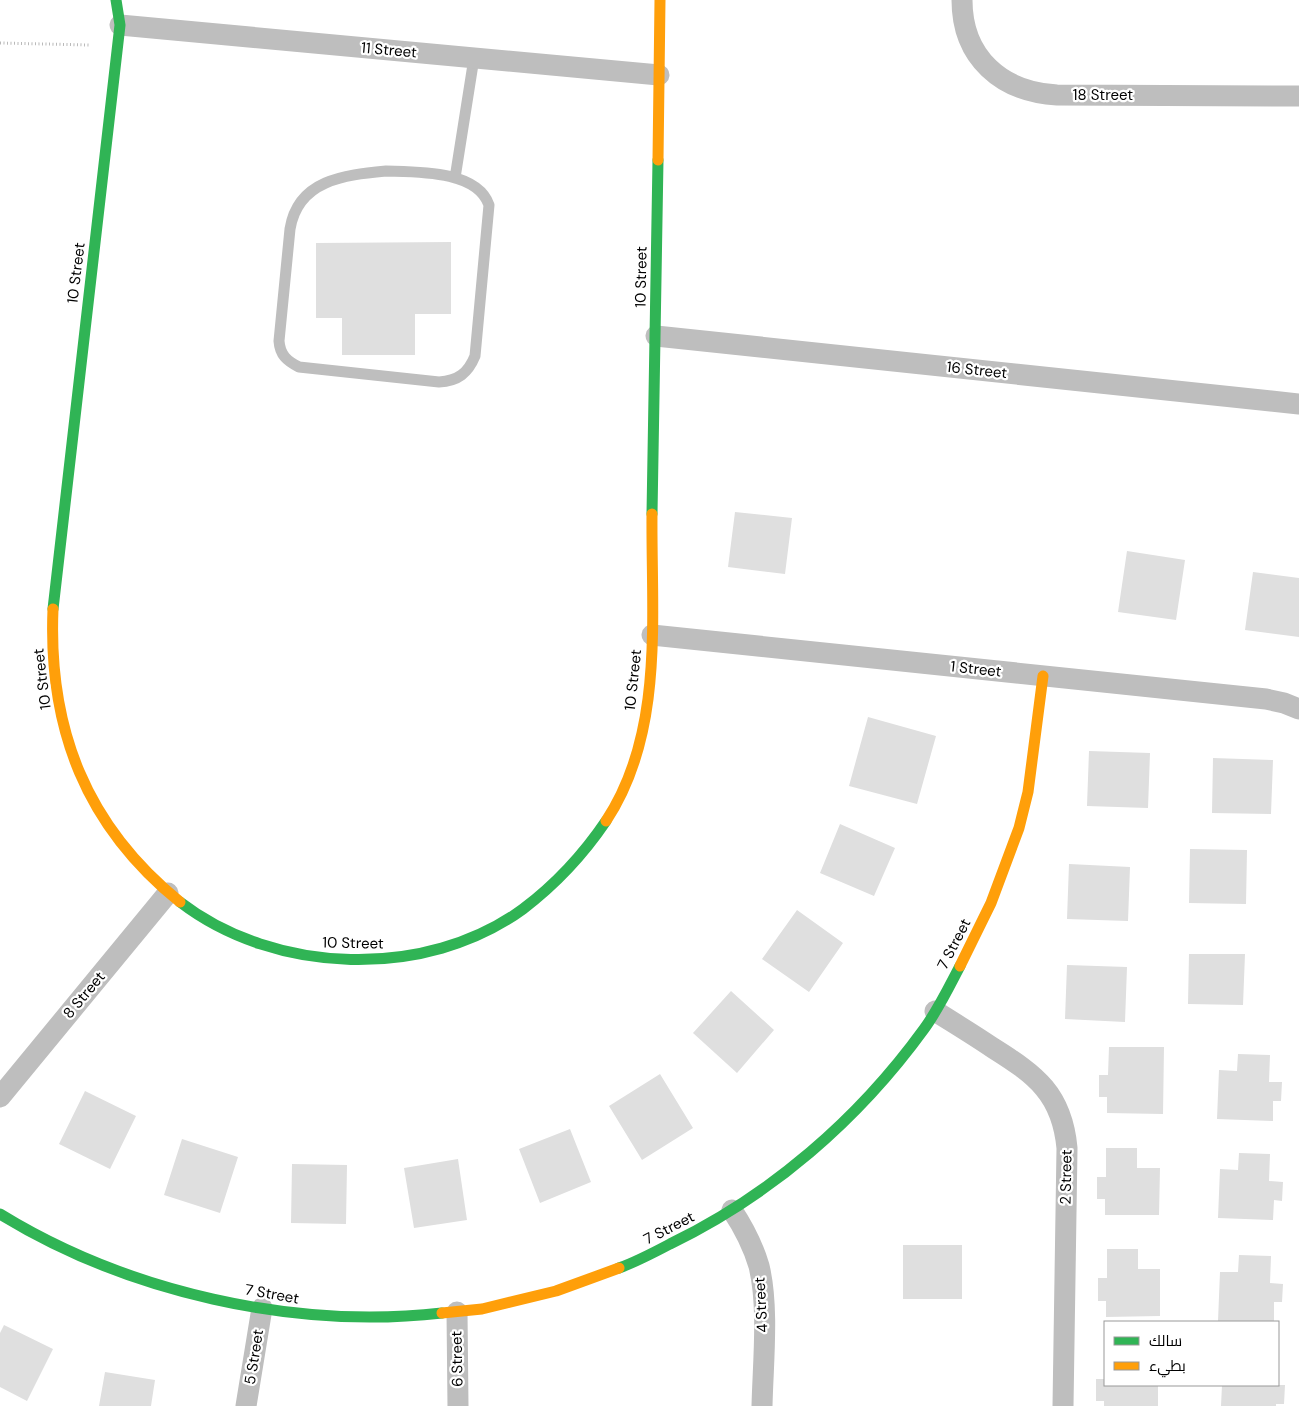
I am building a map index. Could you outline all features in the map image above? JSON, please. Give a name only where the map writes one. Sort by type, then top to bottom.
[{"type":"street","name":"10 Street","points":[[116,0],[118,34],[54,591],[53,660],[70,753],[82,780],[120,842],[168,894],[204,919],[243,938],[284,952],[326,960],[370,961],[412,956],[455,944],[494,927],[531,903],[564,875],[592,842],[616,806],[634,766],[641,738],[649,681],[652,635],[660,0]]},
{"type":"street","name":"18 Street","points":[[962,0],[962,13],[966,31],[973,48],[997,76],[1025,91],[1057,95],[1299,96]]},
{"type":"street","name":"11 Street","points":[[118,34],[474,58],[658,75]]},
{"type":"street","name":"16 Street","points":[[656,336],[1299,404]]},
{"type":"street","name":"1 Street","points":[[652,635],[1266,699],[1284,703],[1299,710]]},
{"type":"street","name":"7 Street","points":[[0,1214],[63,1249],[110,1269],[158,1284],[262,1308],[313,1316],[361,1318],[409,1317],[504,1305],[597,1277],[676,1242],[732,1210],[778,1180],[821,1146],[893,1070],[925,1028],[982,925],[1009,857],[1026,800],[1042,676]]},
{"type":"street","name":"8 Street","points":[[0,1098],[168,894]]},
{"type":"street","name":"2 Street","points":[[935,1011],[1022,1066],[1038,1080],[1051,1096],[1061,1115],[1067,1148],[1063,1406]]},
{"type":"street","name":"4 Street","points":[[732,1210],[744,1228],[752,1247],[762,1285],[764,1304],[762,1406]]},
{"type":"street","name":"5 Street","points":[[246,1406],[262,1308]]},
{"type":"street","name":"6 Street","points":[[457,1312],[458,1406]]},
{"type":"lane","points":[[455,178],[474,58]]},
{"type":"lane","points":[[386,171],[415,172],[455,178],[472,184],[481,190],[486,198],[490,212],[475,356],[472,365],[465,373],[457,379],[439,382],[299,367],[289,362],[280,349],[279,341],[292,218],[303,198],[323,184],[365,173],[386,171]]},
{"type":"path","points":[[0,43],[67,45],[118,34]]},
{"type":"building","points":[[451,242],[451,314],[415,314],[415,355],[342,355],[342,318],[316,318],[316,243]]},
{"type":"building","points":[[735,512],[792,518],[785,574],[728,567]]},
{"type":"building","points":[[1127,551],[1185,560],[1176,620],[1118,612]]},
{"type":"building","points":[[1253,572],[1299,578],[1299,637],[1245,630]]},
{"type":"building","points":[[868,717],[936,736],[917,804],[849,786]]},
{"type":"building","points":[[1089,751],[1150,753],[1148,808],[1087,806]]},
{"type":"building","points":[[1213,758],[1273,760],[1271,814],[1212,813]]},
{"type":"building","points":[[840,824],[895,848],[874,896],[820,873]]},
{"type":"building","points":[[1190,849],[1247,850],[1246,904],[1189,903]]},
{"type":"building","points":[[1069,864],[1130,867],[1128,921],[1067,919]]},
{"type":"building","points":[[797,910],[843,943],[809,992],[762,959]]},
{"type":"building","points":[[1189,954],[1245,954],[1243,1005],[1188,1004]]},
{"type":"building","points":[[1067,965],[1127,967],[1125,1022],[1065,1019]]},
{"type":"building","points":[[731,991],[774,1030],[737,1073],[693,1033]]},
{"type":"building","points":[[1109,1047],[1164,1047],[1163,1114],[1107,1113],[1107,1097],[1099,1097],[1099,1075],[1108,1075]]},
{"type":"building","points":[[1238,1054],[1270,1055],[1269,1082],[1282,1082],[1281,1101],[1273,1101],[1273,1121],[1217,1119],[1219,1070],[1237,1071]]},
{"type":"building","points":[[660,1074],[693,1128],[642,1160],[609,1106]]},
{"type":"building","points":[[85,1091],[136,1116],[110,1169],[59,1144]]},
{"type":"building","points":[[570,1129],[591,1182],[540,1203],[519,1149]]},
{"type":"building","points":[[182,1139],[238,1157],[220,1213],[164,1195]]},
{"type":"building","points":[[1106,1148],[1137,1148],[1137,1168],[1160,1168],[1159,1215],[1105,1215],[1105,1199],[1097,1199],[1097,1177],[1106,1177]]},
{"type":"building","points":[[1239,1153],[1270,1154],[1269,1181],[1283,1182],[1282,1201],[1274,1200],[1273,1220],[1218,1218],[1220,1169],[1238,1170]]},
{"type":"building","points":[[458,1159],[467,1220],[414,1228],[404,1168]]},
{"type":"building","points":[[292,1164],[347,1165],[346,1224],[291,1223]]},
{"type":"building","points":[[903,1245],[962,1245],[962,1299],[903,1299]]},
{"type":"building","points":[[1107,1249],[1138,1249],[1138,1269],[1160,1269],[1160,1316],[1106,1317],[1106,1301],[1098,1301],[1098,1278],[1107,1278]]},
{"type":"building","points":[[1239,1255],[1271,1256],[1270,1283],[1283,1284],[1282,1302],[1274,1302],[1274,1321],[1218,1321],[1220,1272],[1238,1272]]},
{"type":"building","points":[[4,1325],[53,1349],[27,1401],[0,1387],[0,1333]]},
{"type":"building","points":[[105,1372],[155,1380],[151,1406],[99,1406]]},
{"type":"building","points":[[1096,1379],[1104,1379],[1104,1386],[1158,1386],[1158,1406],[1104,1406],[1104,1401],[1096,1401]]},
{"type":"building","points":[[1285,1385],[1284,1404],[1276,1404],[1276,1406],[1221,1406],[1222,1386]]},
{"type":"traffic: fast","points":[[53,609],[120,25],[116,0]]},
{"type":"traffic: fast","points":[[652,514],[658,160]]},
{"type":"traffic: fast","points":[[180,902],[218,926],[260,944],[305,955],[351,960],[397,957],[442,948],[484,932],[523,909],[568,868],[588,846],[606,821]]},
{"type":"traffic: fast","points":[[619,1268],[707,1224],[743,1203],[810,1152],[871,1094],[898,1062],[929,1022],[960,966]]},
{"type":"traffic: fast","points":[[0,1214],[49,1241],[102,1265],[157,1284],[213,1299],[271,1310],[328,1316],[386,1317],[442,1313]]},
{"type":"traffic: slow","points":[[658,160],[660,0]]},
{"type":"traffic: slow","points":[[606,821],[625,786],[638,750],[646,711],[651,672],[653,632],[652,514]]},
{"type":"traffic: slow","points":[[53,609],[53,653],[58,695],[66,734],[79,772],[97,808],[120,841],[147,873],[180,902]]},
{"type":"traffic: slow","points":[[960,966],[991,903],[1019,828],[1028,792],[1043,676]]},
{"type":"traffic: slow","points":[[442,1313],[482,1309],[556,1291],[619,1268]]}]
